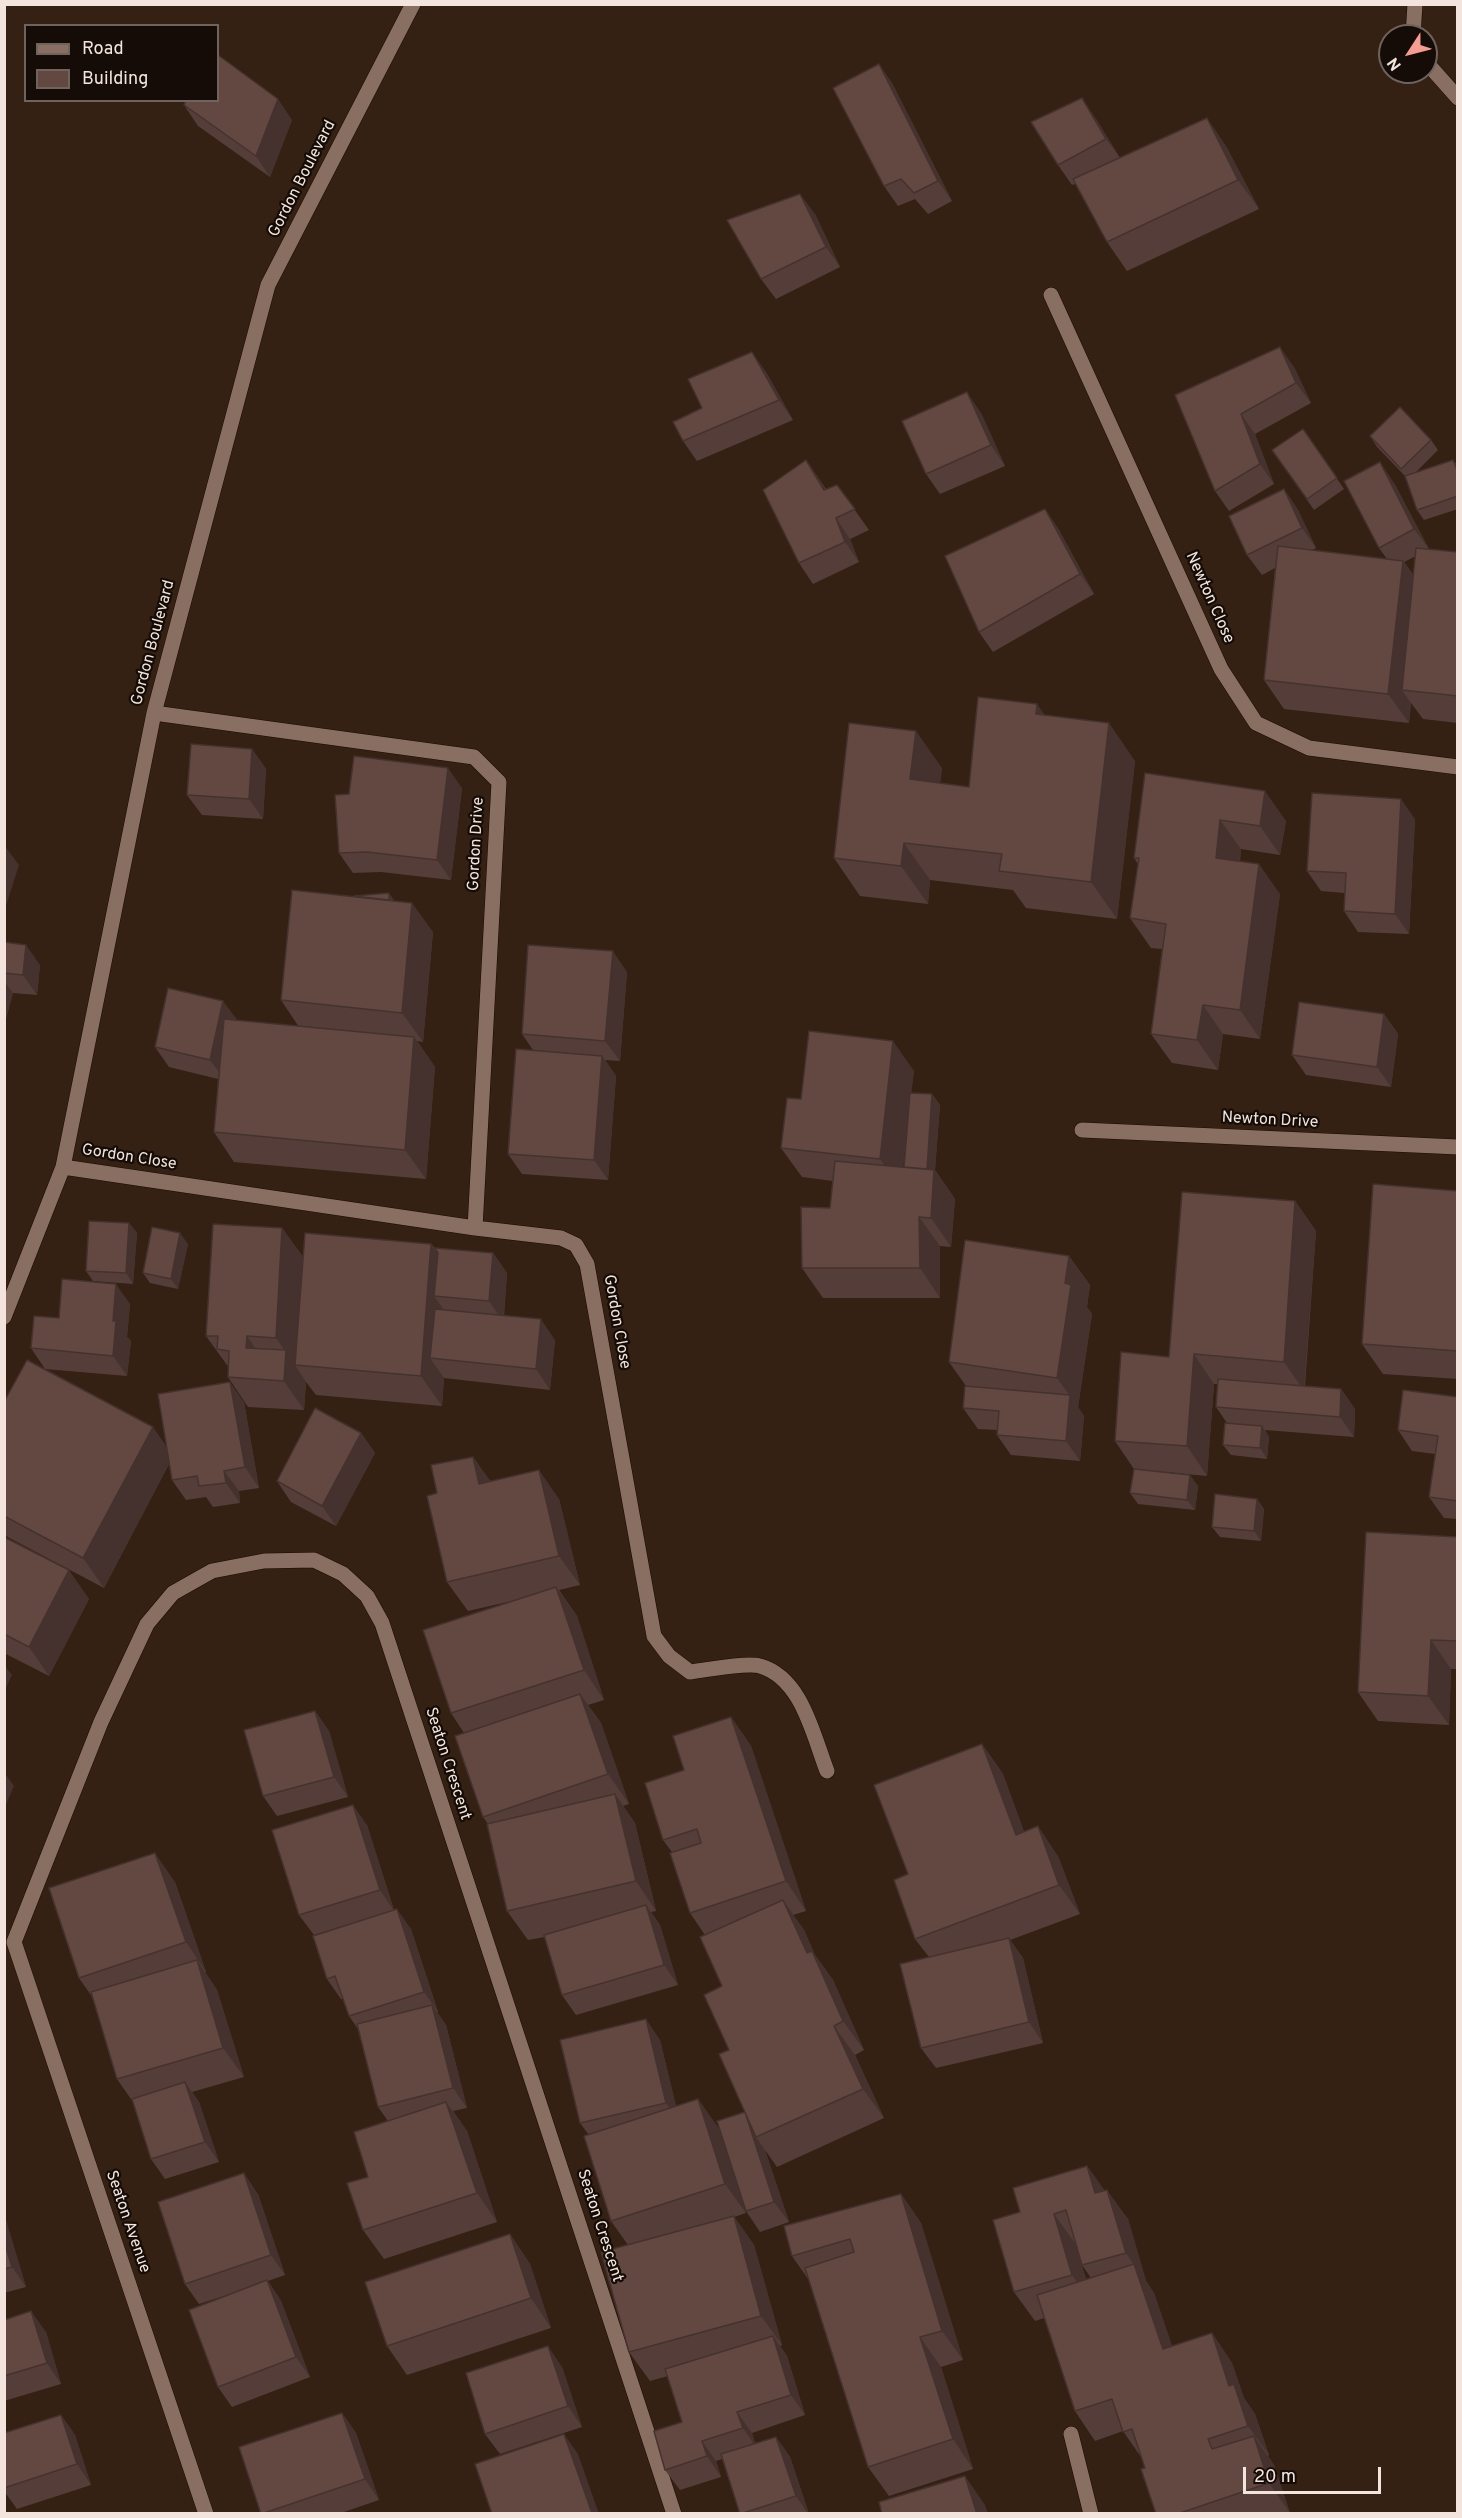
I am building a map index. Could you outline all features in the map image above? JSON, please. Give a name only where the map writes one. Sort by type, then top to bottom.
[{"type":"street","name":"Gordon Boulevard","points":[[4,1317],[63,1167],[154,713],[268,285],[413,4]]},
{"type":"street","points":[[1414,24],[1415,4]]},
{"type":"street","points":[[1438,76],[1458,98]]},
{"type":"street","name":"Newton Close","points":[[1051,295],[1221,669],[1256,723],[1309,748],[1458,767]]},
{"type":"street","name":"Gordon Drive","points":[[154,713],[474,757],[499,782],[475,1228]]},
{"type":"street","name":"Newton Drive","points":[[1082,1130],[1458,1148]]},
{"type":"street","name":"Gordon Close","points":[[63,1167],[475,1228],[561,1238],[576,1245],[587,1264],[654,1636],[669,1656],[690,1672],[758,1665],[777,1675],[797,1695],[827,1771]]},
{"type":"street","name":"Seaton Crescent","points":[[9,1940],[105,1712],[147,1624],[173,1593],[212,1571],[264,1561],[314,1560],[343,1574],[367,1596],[382,1623],[674,2514]]},
{"type":"street","name":"Seaton Avenue","points":[[9,1940],[206,2514]]},
{"type":"street","points":[[1071,2434],[1091,2514]]},
{"type":"building","points":[[219,56],[278,99],[256,156],[184,105],[185,102],[219,102]]},
{"type":"building","points":[[879,64],[938,181],[914,193],[901,179],[884,186],[833,88]]},
{"type":"building","points":[[1082,98],[1106,139],[1058,165],[1031,122]]},
{"type":"building","points":[[1207,118],[1238,180],[1107,242],[1073,179]]},
{"type":"building","points":[[800,194],[826,247],[761,279],[727,220]]},
{"type":"building","points":[[1280,347],[1296,383],[1241,414],[1260,464],[1215,491],[1175,395]]},
{"type":"building","points":[[752,352],[779,400],[683,441],[673,422],[702,408],[688,379]]},
{"type":"building","points":[[967,392],[991,445],[926,474],[902,421]]},
{"type":"building","points":[[1400,407],[1431,440],[1401,469],[1370,436]]},
{"type":"building","points":[[1303,429],[1337,478],[1307,499],[1272,450]]},
{"type":"building","points":[[806,460],[824,490],[837,485],[855,509],[836,518],[845,542],[799,563],[763,490]]},
{"type":"building","points":[[1453,460],[1458,472],[1458,496],[1417,510],[1405,476]]},
{"type":"building","points":[[1380,462],[1414,529],[1379,548],[1344,481]]},
{"type":"building","points":[[1284,489],[1302,528],[1247,555],[1229,516]]},
{"type":"building","points":[[1045,509],[1080,574],[979,632],[945,556]]},
{"type":"building","points":[[1278,546],[1403,561],[1388,694],[1264,680]]},
{"type":"building","points":[[1416,548],[1458,552],[1458,696],[1402,690]]},
{"type":"building","points":[[978,697],[1037,704],[1036,714],[1109,723],[1091,882],[999,871],[1002,854],[904,843],[901,866],[834,858],[849,723],[916,731],[910,779],[969,787]]},
{"type":"building","points":[[191,744],[252,749],[249,799],[187,795]]},
{"type":"building","points":[[354,756],[448,768],[437,860],[367,852],[339,853],[335,795],[349,794]]},
{"type":"building","points":[[1145,773],[1265,791],[1260,826],[1220,820],[1216,858],[1259,864],[1240,1010],[1203,1005],[1197,1040],[1151,1034],[1166,924],[1130,918],[1139,858],[1134,858]]},
{"type":"building","points":[[1312,793],[1401,799],[1395,914],[1344,911],[1346,873],[1307,871]]},
{"type":"building","points":[[292,890],[412,903],[402,1013],[281,1000]]},
{"type":"building","points":[[389,893],[389,900],[354,896]]},
{"type":"building","points":[[4,942],[26,945],[23,975],[4,973]]},
{"type":"building","points":[[528,945],[613,951],[605,1041],[522,1034]]},
{"type":"building","points":[[168,988],[223,1001],[210,1060],[155,1047]]},
{"type":"building","points":[[1299,1002],[1384,1014],[1377,1067],[1292,1055]]},
{"type":"building","points":[[224,1019],[414,1037],[405,1150],[214,1132]]},
{"type":"building","points":[[809,1031],[893,1041],[880,1159],[781,1148],[787,1098],[801,1099]]},
{"type":"building","points":[[516,1049],[602,1056],[594,1160],[508,1154]]},
{"type":"building","points":[[910,1093],[932,1094],[927,1169],[904,1167]]},
{"type":"building","points":[[835,1161],[934,1170],[931,1218],[919,1217],[920,1268],[802,1268],[801,1207],[830,1208]]},
{"type":"building","points":[[1373,1184],[1458,1191],[1458,1351],[1362,1344]]},
{"type":"building","points":[[1182,1192],[1295,1201],[1284,1362],[1194,1354],[1187,1446],[1115,1441],[1121,1352],[1169,1357]]},
{"type":"building","points":[[89,1221],[129,1223],[126,1273],[86,1271]]},
{"type":"building","points":[[213,1224],[282,1228],[276,1338],[247,1336],[246,1348],[286,1350],[284,1381],[228,1377],[229,1351],[217,1349],[218,1336],[206,1336]]},
{"type":"building","points":[[152,1227],[180,1233],[171,1279],[143,1273]]},
{"type":"building","points":[[305,1233],[431,1244],[421,1376],[295,1365]]},
{"type":"building","points":[[965,1240],[1069,1256],[1065,1283],[1071,1285],[1057,1378],[949,1362]]},
{"type":"building","points":[[435,1248],[493,1253],[489,1301],[434,1296],[438,1253]]},
{"type":"building","points":[[62,1279],[116,1284],[113,1356],[31,1348],[34,1316],[59,1318]]},
{"type":"building","points":[[435,1309],[541,1319],[536,1369],[430,1358]]},
{"type":"building","points":[[27,1360],[153,1427],[83,1558],[4,1516],[4,1402]]},
{"type":"building","points":[[1218,1379],[1341,1389],[1340,1417],[1216,1407]]},
{"type":"building","points":[[230,1382],[245,1467],[224,1471],[226,1483],[199,1486],[197,1476],[172,1480],[158,1394]]},
{"type":"building","points":[[965,1386],[1070,1395],[1066,1441],[997,1435],[999,1411],[963,1408]]},
{"type":"building","points":[[1403,1390],[1458,1397],[1458,1501],[1429,1497],[1438,1436],[1398,1430]]},
{"type":"building","points":[[315,1408],[361,1433],[322,1506],[277,1481]]},
{"type":"building","points":[[1225,1423],[1262,1426],[1260,1448],[1223,1445]]},
{"type":"building","points":[[473,1457],[479,1484],[539,1470],[559,1556],[447,1582],[427,1496],[437,1493],[431,1465]]},
{"type":"building","points":[[1134,1469],[1190,1475],[1187,1500],[1130,1493]]},
{"type":"building","points":[[1215,1494],[1257,1499],[1254,1531],[1212,1527]]},
{"type":"building","points":[[1366,1532],[1458,1537],[1458,1641],[1431,1640],[1428,1696],[1358,1692]]},
{"type":"building","points":[[4,1537],[69,1570],[29,1647],[4,1634]]},
{"type":"building","points":[[556,1587],[584,1670],[451,1713],[423,1630]]},
{"type":"building","points":[[580,1694],[608,1774],[483,1817],[455,1736]]},
{"type":"building","points":[[315,1711],[334,1777],[263,1796],[244,1730]]},
{"type":"building","points":[[731,1717],[786,1881],[690,1913],[670,1853],[701,1843],[697,1829],[663,1840],[645,1783],[684,1770],[673,1736]]},
{"type":"building","points":[[982,1744],[1016,1835],[1038,1826],[1059,1885],[915,1939],[894,1880],[908,1874],[874,1785]]},
{"type":"building","points":[[615,1794],[636,1881],[507,1911],[487,1824]]},
{"type":"building","points":[[353,1805],[380,1890],[299,1915],[272,1830]]},
{"type":"building","points":[[155,1853],[186,1942],[79,1978],[49,1888]]},
{"type":"building","points":[[783,1900],[807,1953],[812,1951],[843,2021],[834,2026],[863,2089],[756,2137],[719,2054],[729,2050],[704,1995],[722,1986],[700,1937]]},
{"type":"building","points":[[646,1905],[664,1965],[562,1995],[544,1935]]},
{"type":"building","points":[[397,1909],[424,1992],[349,2016],[335,1976],[327,1979],[313,1936]]},
{"type":"building","points":[[1009,1938],[1029,2022],[921,2048],[900,1964]]},
{"type":"building","points":[[197,1960],[223,2048],[117,2079],[91,1992]]},
{"type":"building","points":[[432,2005],[453,2088],[378,2107],[357,2024]]},
{"type":"building","points":[[646,2019],[666,2103],[580,2123],[560,2040]]},
{"type":"building","points":[[185,2082],[205,2142],[151,2159],[132,2099]]},
{"type":"building","points":[[698,2099],[725,2184],[611,2221],[584,2136]]},
{"type":"building","points":[[446,2102],[477,2193],[363,2230],[347,2183],[368,2177],[354,2132]]},
{"type":"building","points":[[745,2112],[774,2202],[746,2211],[717,2121]]},
{"type":"building","points":[[1087,2166],[1095,2193],[1107,2190],[1126,2253],[1082,2265],[1066,2210],[1054,2214],[1072,2275],[1014,2292],[993,2220],[1020,2212],[1013,2188]]},
{"type":"building","points":[[244,2173],[271,2255],[185,2284],[158,2202]]},
{"type":"building","points":[[901,2194],[942,2331],[920,2337],[953,2439],[868,2467],[805,2268],[854,2252],[850,2239],[792,2256],[784,2226]]},
{"type":"building","points":[[734,2216],[761,2316],[629,2352],[601,2252]]},
{"type":"building","points":[[510,2234],[531,2298],[387,2346],[365,2282]]},
{"type":"building","points":[[4,2241],[12,2267],[4,2269]]},
{"type":"building","points":[[1134,2264],[1163,2349],[1212,2333],[1229,2386],[1234,2384],[1248,2426],[1208,2439],[1212,2449],[1254,2436],[1269,2483],[1177,2514],[1156,2514],[1141,2469],[1145,2468],[1132,2429],[1123,2432],[1112,2399],[1075,2411],[1037,2295]]},
{"type":"building","points":[[267,2280],[296,2357],[218,2387],[189,2310]]},
{"type":"building","points":[[31,2311],[47,2363],[4,2376],[4,2320]]},
{"type":"building","points":[[773,2336],[791,2395],[737,2412],[743,2428],[702,2441],[707,2456],[665,2470],[654,2431],[682,2422],[665,2369]]},
{"type":"building","points":[[548,2346],[568,2406],[485,2434],[466,2373]]},
{"type":"building","points":[[342,2413],[365,2479],[261,2514],[239,2447]]},
{"type":"building","points":[[61,2415],[77,2464],[4,2488],[4,2433]]},
{"type":"building","points":[[564,2434],[592,2513],[492,2514],[475,2464]]},
{"type":"building","points":[[776,2437],[796,2496],[740,2514],[721,2454]]},
{"type":"building","points":[[965,2476],[977,2514],[882,2514],[879,2502]]}]
